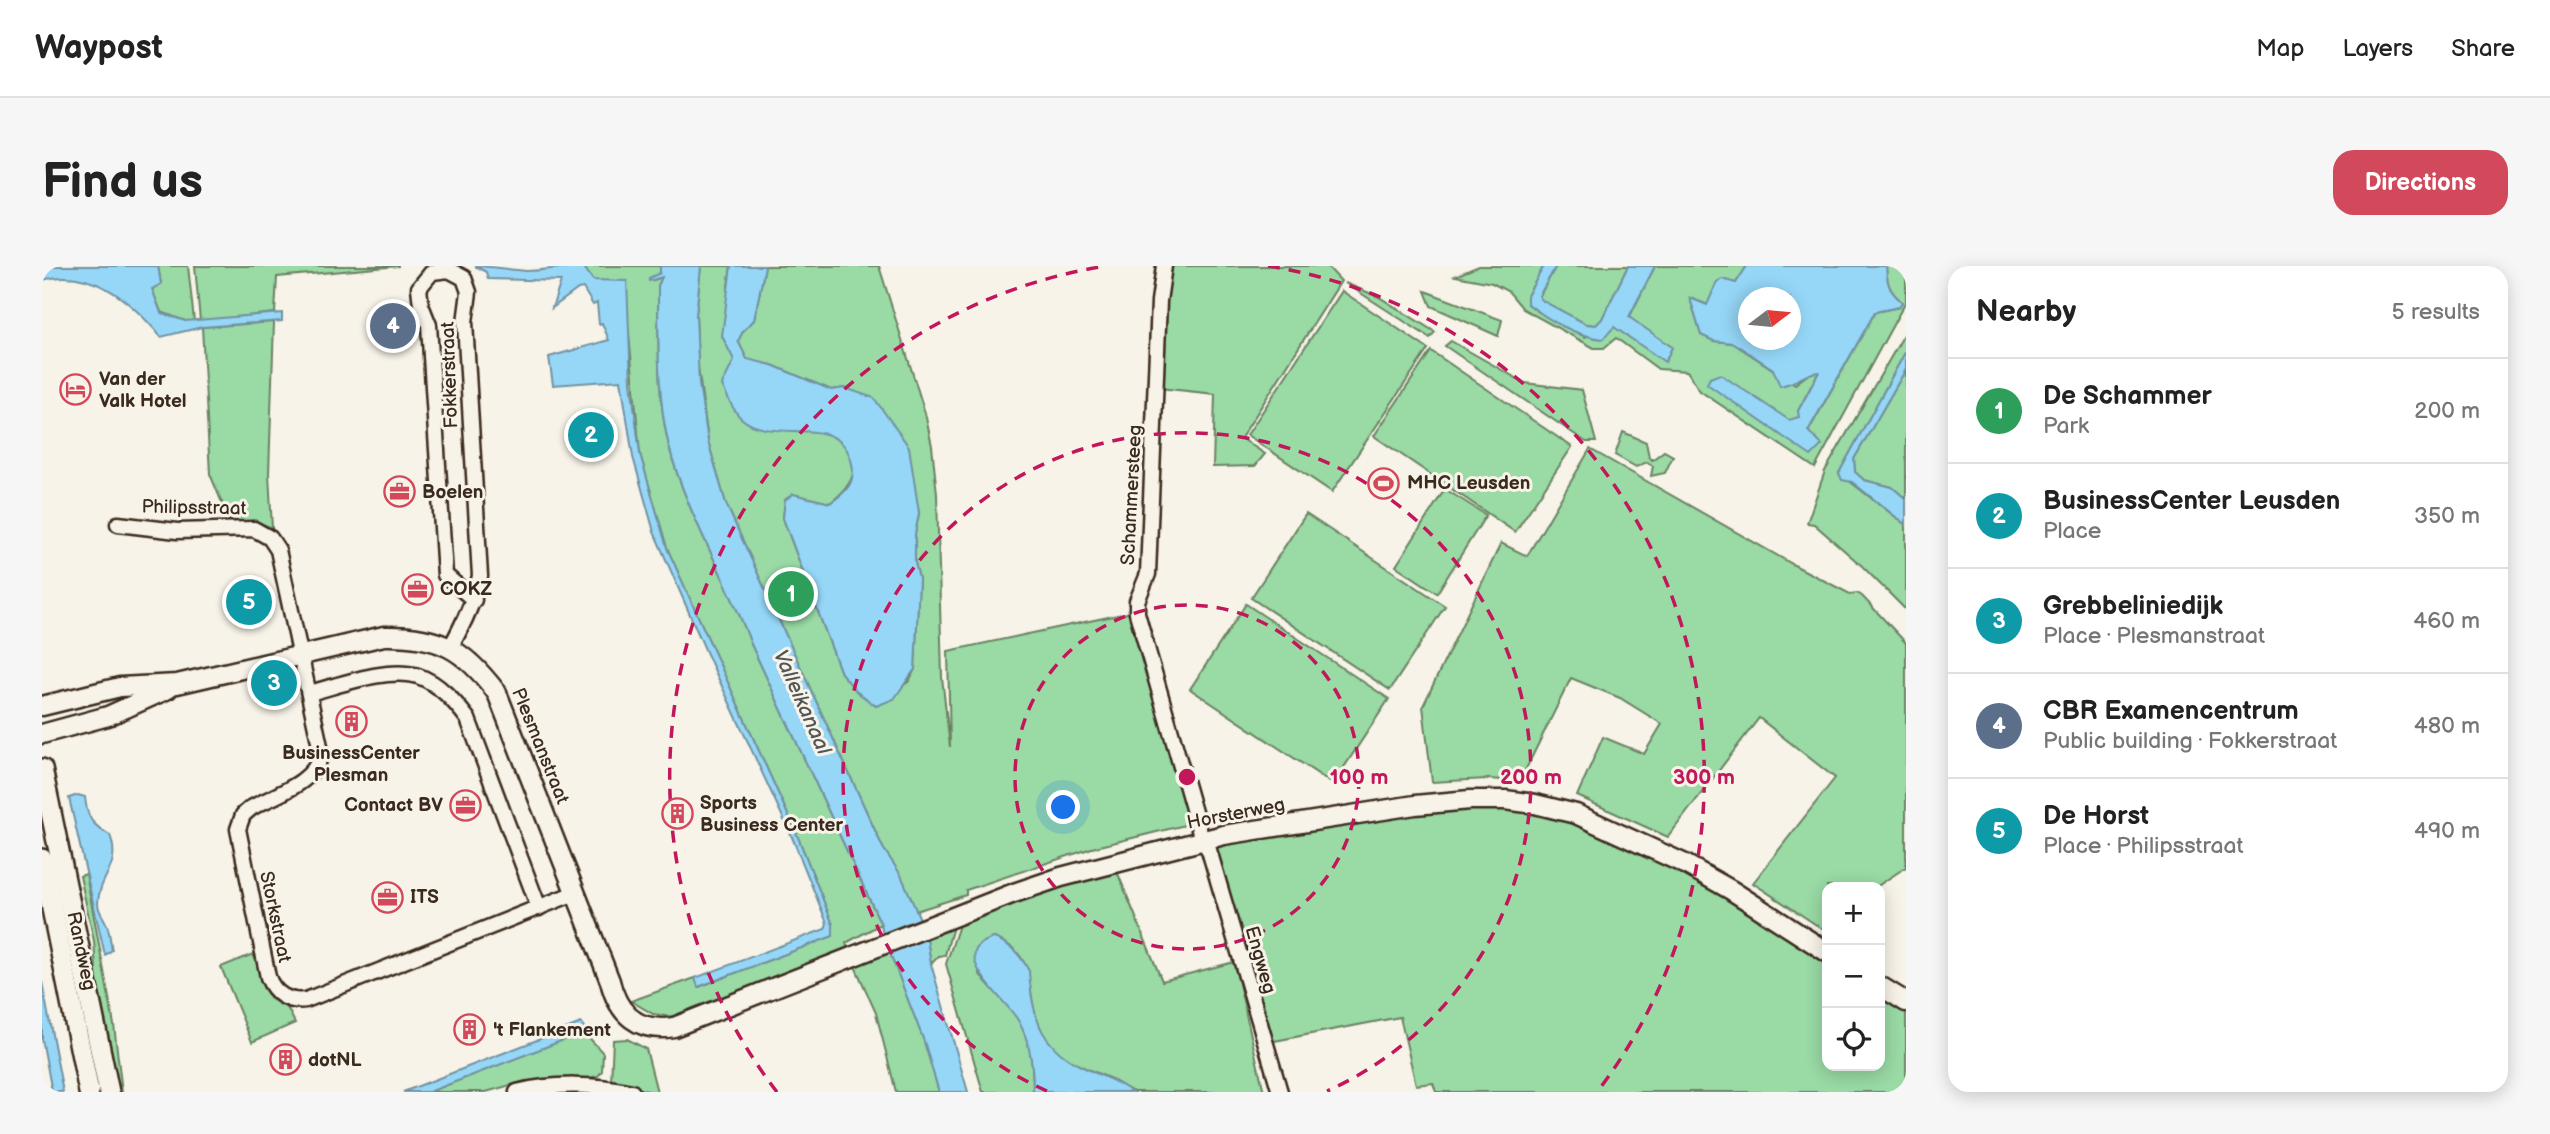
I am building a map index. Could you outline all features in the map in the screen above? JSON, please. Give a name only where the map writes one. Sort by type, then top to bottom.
[{"type":"main road","name":"Randweg","points":[[42,769],[109,1092]]},
{"type":"main road","name":"Randweg","points":[[42,859],[89,1092]]},
{"type":"street","name":"Schammersteeg","points":[[1164,266],[1159,301],[1148,574],[1136,607],[1202,840]]},
{"type":"street","name":"Fokkerstraat","points":[[450,648],[474,600],[480,576],[465,321],[469,292],[464,278],[449,270],[432,272],[419,288],[421,305],[429,324],[445,575],[474,600]]},
{"type":"street","name":"Philipsstraat","points":[[118,524],[177,531],[254,529],[266,534],[278,550],[301,655]]},
{"type":"street","name":"Plesmanstraat","points":[[42,706],[120,687],[177,684],[384,636],[413,635],[450,648],[473,663],[497,693],[610,981],[615,1000],[628,1016],[640,1024],[663,1024]]},
{"type":"street","name":"Storkstraat","points":[[301,655],[321,756],[316,768],[305,779],[243,815],[238,829],[268,977],[281,995],[293,1001],[306,1000],[575,893]]},
{"type":"street","points":[[309,693],[388,673],[419,676],[449,695],[468,719],[540,908]]},
{"type":"street","name":"Plesmanstraat","points":[[42,734],[108,716],[177,684]]},
{"type":"street","name":"Horsterweg","points":[[663,1024],[674,1027],[1061,877],[1202,840],[1415,805],[1482,800],[1535,804],[1576,814],[1685,864],[1822,949]]},
{"type":"street","name":"Engweg","points":[[1202,840],[1209,850],[1280,1092]]},
{"type":"street","points":[[1885,989],[1906,1002]]},
{"type":"street","points":[[517,1092],[538,1088],[614,1088],[632,1092]]},
{"type":"green space","points":[[158,266],[188,266],[194,321],[185,321],[161,312],[152,289],[161,284]]},
{"type":"green space","points":[[195,266],[399,266],[277,277],[275,313],[200,321]]},
{"type":"green space","points":[[583,266],[660,266],[660,273],[651,281],[662,277],[658,286],[660,386],[665,426],[677,472],[751,644],[881,924],[846,943],[849,953],[675,1017],[653,1014],[631,1001],[695,978],[699,987],[832,936],[833,925],[797,835],[667,548],[640,454],[629,334]]},
{"type":"green space","points":[[701,266],[731,266],[728,286],[734,360],[825,433],[847,447],[852,456],[853,475],[841,494],[830,503],[793,494],[785,500],[783,518],[841,673],[876,706],[909,681],[915,669],[919,578],[915,563],[915,534],[919,513],[914,487],[845,388],[831,390],[772,365],[747,360],[738,341],[754,320],[765,266],[879,266],[925,413],[932,446],[937,494],[942,677],[950,747],[948,651],[1132,612],[1193,823],[1092,848],[966,890],[966,895],[916,911],[896,868],[883,848],[726,504],[708,441],[698,367],[696,315]]},
{"type":"green space","points":[[1168,266],[1327,266],[1341,281],[1241,438],[1265,454],[1255,466],[1213,467],[1215,394],[1159,388]]},
{"type":"green space","points":[[1479,266],[1544,266],[1527,296],[1527,303],[1537,311],[1585,337],[1614,327],[1665,361],[1672,347],[1629,318],[1655,266],[1747,266],[1736,283],[1717,282],[1708,305],[1690,298],[1701,335],[1714,341],[1733,343],[1738,346],[1738,350],[1744,350],[1795,384],[1810,373],[1819,371],[1798,411],[1800,417],[1789,421],[1720,375],[1710,378],[1808,432],[1875,312],[1899,307],[1902,302],[1889,286],[1886,266],[1906,266],[1906,301],[1815,468],[1700,391],[1687,371],[1658,369],[1616,338],[1604,348],[1594,348],[1523,309],[1509,292],[1492,283],[1455,276]]},
{"type":"green space","points":[[1556,266],[1628,266],[1602,319],[1596,325],[1586,324],[1543,302],[1539,297]]},
{"type":"green space","points":[[1345,283],[1379,297],[1435,332],[1430,338]]},
{"type":"green space","points":[[1342,291],[1428,349],[1332,492],[1247,435]]},
{"type":"green space","points":[[1425,291],[1502,320],[1498,336],[1431,306]]},
{"type":"green space","points":[[274,322],[269,474],[272,528],[255,521],[230,522],[210,474],[202,327]]},
{"type":"green space","points":[[1906,331],[1906,351],[1839,473],[1906,525],[1906,610],[1862,566],[1814,524],[1807,523],[1825,471]]},
{"type":"green space","points":[[1451,341],[1525,383],[1582,390],[1596,442],[1586,442],[1445,346]]},
{"type":"green space","points":[[1431,351],[1572,447],[1515,532],[1374,436]]},
{"type":"green space","points":[[1906,369],[1906,499],[1892,487],[1864,480],[1855,472],[1854,459]]},
{"type":"green space","points":[[1623,432],[1646,442],[1652,460],[1664,451],[1673,456],[1665,473],[1651,476],[1653,466],[1647,462],[1636,467],[1615,455]]},
{"type":"green space","points":[[1590,449],[1794,565],[1850,594],[1857,593],[1862,596],[1906,643],[1906,867],[1884,882],[1822,882],[1822,929],[1753,883],[1835,778],[1759,718],[1668,837],[1577,796],[1603,737],[1644,754],[1662,724],[1620,698],[1571,678],[1520,781],[1487,779],[1432,782],[1423,706],[1501,543],[1527,556]]},
{"type":"green space","points":[[1445,489],[1486,515],[1437,593],[1396,566]]},
{"type":"green space","points":[[1306,514],[1445,606],[1390,690],[1251,598]]},
{"type":"green space","points":[[1246,604],[1389,699],[1333,784],[1190,689]]},
{"type":"green space","points":[[1474,804],[1563,816],[1693,874],[1822,956],[1822,1071],[1885,1071],[1885,996],[1906,1010],[1906,1092],[1436,1092],[1433,1083],[1416,1085],[1400,1017],[1269,1042],[1213,851],[1219,842]]},
{"type":"green space","points":[[1116,869],[1162,981],[1234,962],[1264,1092],[1134,1092],[1072,1062],[1048,1042],[1042,1032],[1036,1018],[1029,978],[1019,955],[994,938],[979,973],[1015,1014],[1026,1035],[1031,1057],[1033,1092],[983,1092],[946,964],[961,919]]},
{"type":"green space","points":[[86,874],[114,1025],[122,1092],[115,1092],[98,998],[94,941],[80,876]]},
{"type":"green space","points":[[954,923],[945,955],[939,956],[931,964],[926,933]]},
{"type":"green space","points":[[889,950],[924,1041],[939,1092],[896,1092],[876,1013],[854,964]]},
{"type":"green space","points":[[253,954],[271,999],[287,1007],[295,1023],[252,1042],[221,967]]},
{"type":"green space","points":[[584,1032],[603,1053],[602,1071],[598,1076],[525,1081],[486,1092],[429,1092]]},
{"type":"green space","points":[[627,1039],[646,1049],[657,1092],[611,1082],[613,1040]]},
{"type":"water","points":[[42,266],[158,266],[161,284],[152,289],[161,313],[185,321],[282,313],[282,321],[202,327],[161,337],[137,311],[109,290],[78,278],[42,280]]},
{"type":"water","points":[[475,266],[526,271],[583,266],[593,280],[627,281],[631,382],[640,454],[667,548],[797,835],[833,925],[833,936],[698,987],[695,978],[825,929],[827,923],[792,837],[654,532],[633,457],[621,380],[553,385],[549,357],[609,340],[602,323],[599,324],[597,303],[593,305],[583,288],[552,308],[561,281],[488,279],[486,272]]},
{"type":"water","name":"Valleikanaal","points":[[660,266],[701,266],[696,315],[699,384],[708,441],[726,504],[883,848],[901,875],[926,933],[931,964],[968,1092],[939,1092],[924,1041],[881,924],[686,497],[669,446],[662,406],[658,286],[662,277],[649,281],[649,278],[660,273]]},
{"type":"water","points":[[731,266],[765,266],[754,320],[738,341],[747,359],[772,365],[831,390],[845,388],[874,398],[909,447],[919,513],[915,534],[915,563],[919,578],[915,669],[894,699],[876,706],[857,692],[841,673],[783,518],[785,500],[793,494],[830,503],[845,491],[851,482],[852,464],[845,447],[835,438],[820,433],[770,430],[755,426],[741,418],[732,407],[722,385],[734,360],[722,336]]},
{"type":"water","points":[[1544,266],[1556,266],[1539,296],[1543,301],[1586,324],[1596,325],[1602,319],[1628,266],[1655,266],[1629,317],[1672,347],[1665,362],[1614,327],[1603,339],[1593,337],[1553,321],[1527,303],[1527,296]]},
{"type":"water","points":[[1747,266],[1886,266],[1889,286],[1902,302],[1899,307],[1875,312],[1808,431],[1822,445],[1811,456],[1707,384],[1710,378],[1720,374],[1789,420],[1799,417],[1798,411],[1819,372],[1780,386],[1773,369],[1744,350],[1801,350],[1801,287],[1738,287],[1738,346],[1701,335],[1690,298],[1707,305],[1717,282],[1722,279],[1736,283]]},
{"type":"water","points":[[1906,351],[1906,369],[1854,459],[1855,472],[1864,480],[1892,487],[1906,499],[1906,525],[1852,482],[1842,480],[1839,473]]},
{"type":"water","points":[[78,795],[85,797],[92,820],[110,835],[113,846],[112,863],[99,893],[98,903],[108,929],[112,950],[105,955],[69,798]]},
{"type":"water","points":[[994,938],[1015,951],[1029,971],[1037,1019],[1050,1043],[1073,1062],[1117,1082],[1132,1092],[1033,1092],[1033,1074],[1023,1030],[976,965],[975,954],[980,945]]},
{"type":"water","points":[[42,982],[63,1092],[52,1092],[42,1039]]},
{"type":"water","points":[[581,1023],[584,1032],[429,1092],[403,1092]]},
{"type":"place","name":"CBR Examencentrum","points":[[393,326]]},
{"type":"place","name":"Van der Valk Hotel","points":[[76,390]]},
{"type":"place","name":"BusinessCenter Leusden","points":[[591,435]]},
{"type":"place","name":"MHC Leusden","points":[[1384,483]]},
{"type":"place","name":"Boelen","points":[[399,492]]},
{"type":"place","name":"COKZ","points":[[417,589]]},
{"type":"place","name":"De Schammer","points":[[791,594]]},
{"type":"place","name":"De Horst","points":[[249,602]]},
{"type":"place","name":"Grebbeliniedijk","points":[[274,683]]},
{"type":"place","name":"BusinessCenter Plesman","points":[[351,722]]},
{"type":"place","name":"Contact BV","points":[[466,805]]},
{"type":"place","name":"Sports Business Center","points":[[677,814]]},
{"type":"place","name":"ITS","points":[[387,897]]},
{"type":"place","name":"'t Flankement","points":[[470,1030]]},
{"type":"place","name":"dotNL","points":[[285,1060]]}]
